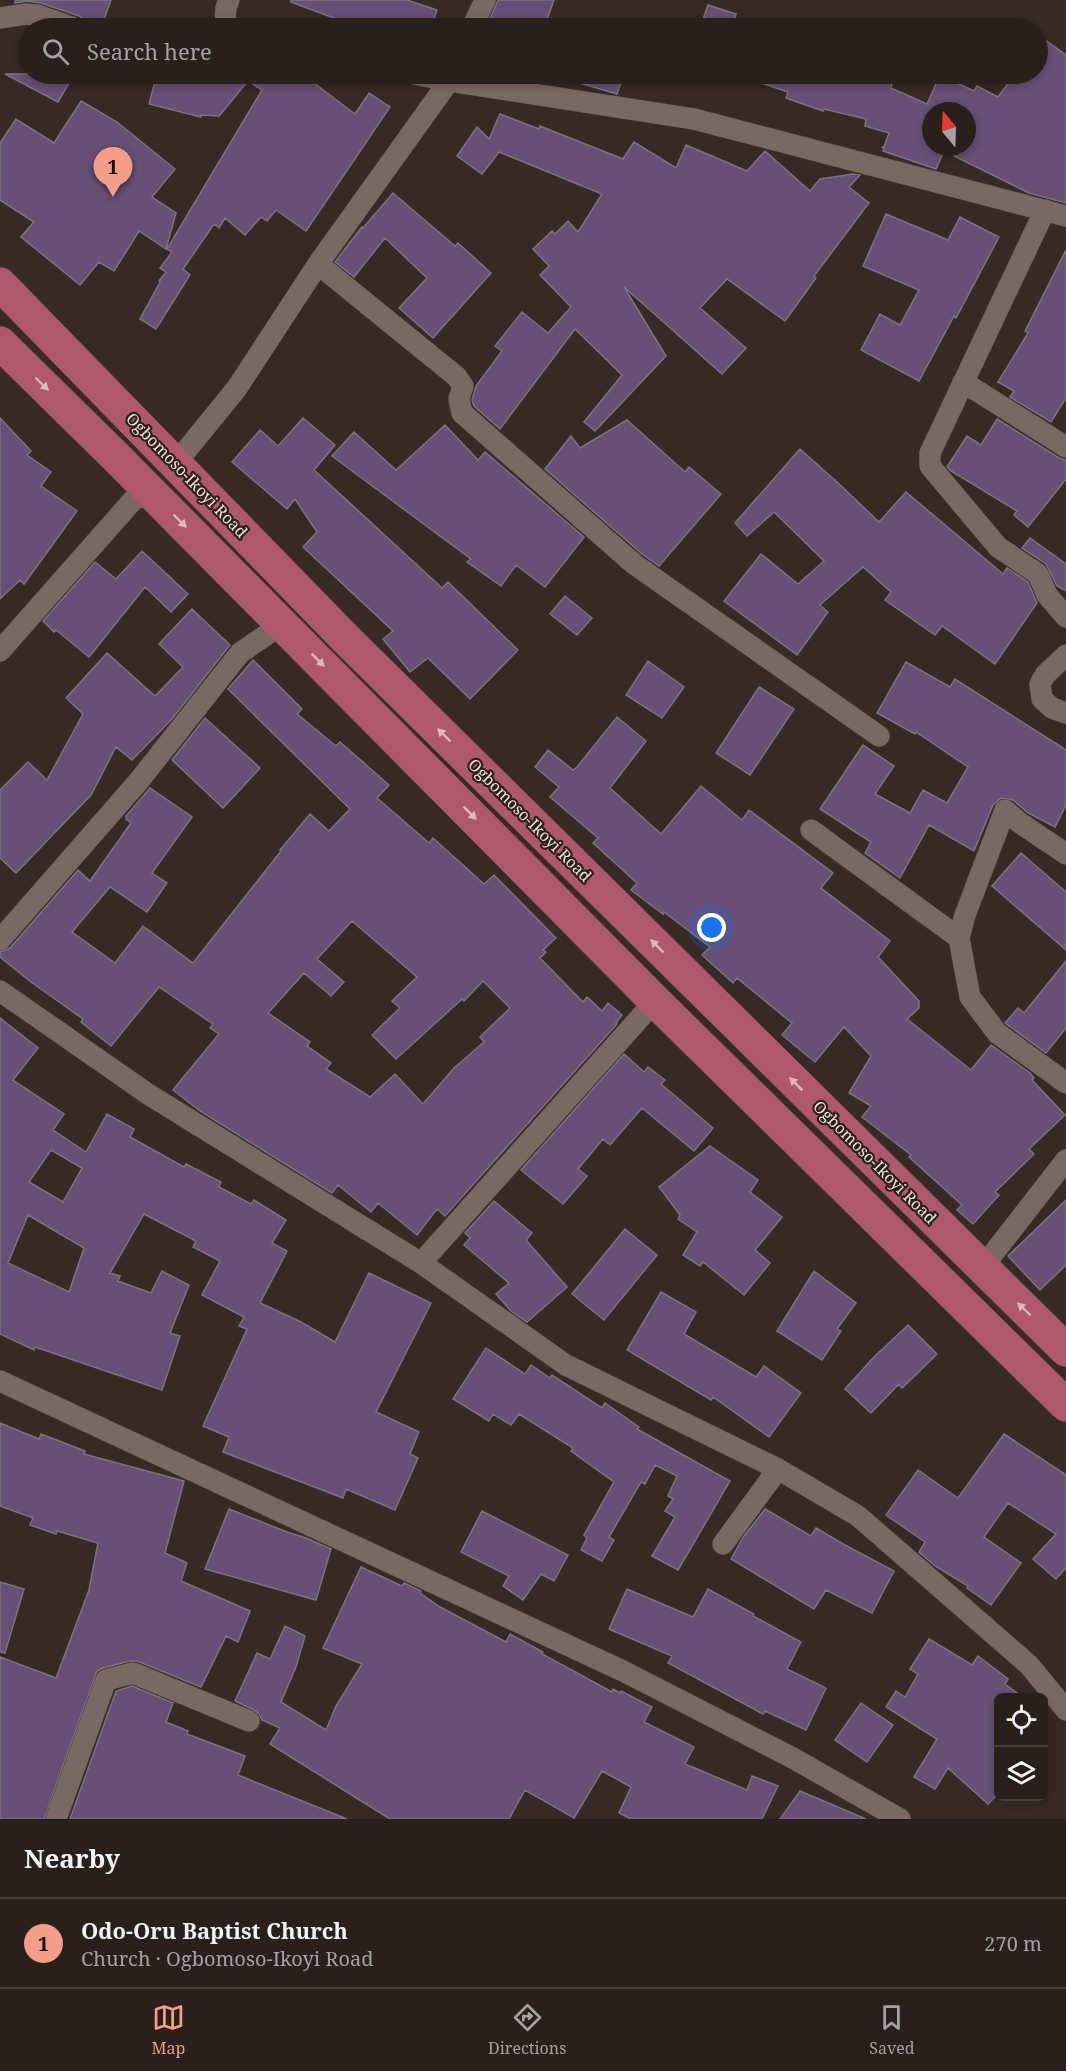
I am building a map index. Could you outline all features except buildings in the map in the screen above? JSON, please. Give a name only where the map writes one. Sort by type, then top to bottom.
[{"type":"main road","name":"Ogbomoso-Ikoyi Road","points":[[0,284],[345,638],[1066,1350]]},
{"type":"main road","points":[[0,343],[153,494],[655,1001],[1066,1405]]},
{"type":"street","points":[[225,18],[229,0]]},
{"type":"street","points":[[477,18],[485,0]]},
{"type":"street","points":[[0,18],[26,14],[46,18]]},
{"type":"street","points":[[176,463],[237,388],[318,264],[445,84]]},
{"type":"street","points":[[491,84],[694,119],[1066,216]]},
{"type":"street","points":[[1045,210],[930,453],[930,466],[998,547],[1038,574],[1047,595],[1066,617]]},
{"type":"street","points":[[318,264],[457,376],[463,386],[459,399],[462,413],[634,564],[879,736]]},
{"type":"street","points":[[963,382],[1066,447]]},
{"type":"street","points":[[0,651],[134,500],[153,494]]},
{"type":"street","points":[[0,940],[138,782],[240,653],[282,624]]},
{"type":"street","points":[[1066,655],[1045,675],[1040,684],[1042,699],[1052,708],[1066,713]]},
{"type":"street","points":[[1066,854],[1005,810],[965,915],[959,938],[970,997],[997,1033],[1066,1083]]},
{"type":"street","points":[[811,830],[959,938]]},
{"type":"street","points":[[0,991],[148,1094],[421,1263],[566,1365],[778,1469],[858,1515],[1029,1665],[1066,1710]]},
{"type":"street","points":[[421,1263],[655,1001]]},
{"type":"street","points":[[982,1268],[1066,1160]]},
{"type":"street","points":[[0,1381],[623,1671],[791,1757],[900,1819]]},
{"type":"street","points":[[723,1544],[778,1469]]},
{"type":"street","points":[[56,1819],[106,1680],[133,1673],[249,1721]]},
{"type":"place","name":"Odo-Oru Baptist Church","points":[[113,197]]}]
